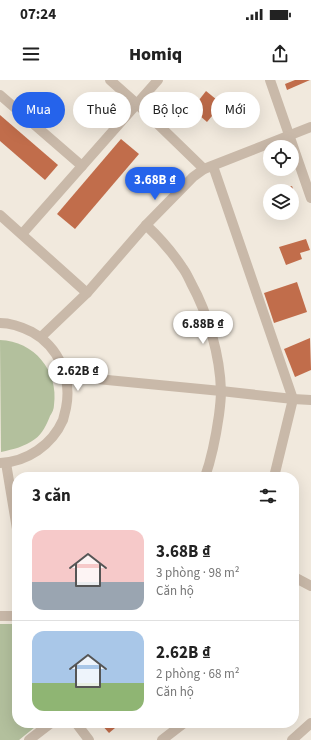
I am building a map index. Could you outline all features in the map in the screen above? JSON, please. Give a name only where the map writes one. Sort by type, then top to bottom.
[{"type":"street","points":[[110,80],[208,167],[293,399],[275,472]]},
{"type":"street","points":[[22,234],[158,80]]},
{"type":"street","points":[[270,80],[311,198]]},
{"type":"street","points":[[0,95],[82,166]]},
{"type":"street","points":[[41,337],[87,293],[146,225],[193,178],[208,167],[311,127]]},
{"type":"street","points":[[0,215],[87,293]]},
{"type":"street","points":[[146,225],[163,242],[183,268],[198,297],[210,327],[219,372],[221,391],[216,434],[207,472]]},
{"type":"street","points":[[0,323],[23,327],[41,337],[57,354],[66,376],[68,398],[63,420],[51,439],[34,453],[14,462],[3,463],[12,505]]},
{"type":"street","points":[[66,376],[311,400]]},
{"type":"street","points":[[299,580],[311,586]]},
{"type":"street","points":[[0,616],[12,616]]},
{"type":"street","points":[[292,740],[311,723]]},
{"type":"street","points":[[29,740],[45,728]]},
{"type":"street","points":[[80,728],[89,740]]},
{"type":"street","points":[[162,740],[178,728]]},
{"type":"green space","points":[[0,340],[23,346],[42,360],[48,370],[55,392],[53,409],[40,434],[31,442],[23,446],[1,452]]},
{"type":"green space","points":[[0,624],[12,624],[12,728],[34,728],[19,740],[0,740]]},
{"type":"building","points":[[295,80],[310,80],[287,90],[285,84]]},
{"type":"building","points":[[206,91],[211,95],[211,117],[207,122],[203,119],[203,95]]},
{"type":"building","points":[[0,115],[12,125],[12,128],[15,128],[58,165],[45,180],[0,141]]},
{"type":"building","points":[[121,139],[139,154],[75,229],[57,214]]},
{"type":"building","points":[[306,239],[310,250],[300,253],[302,259],[286,265],[279,247]]},
{"type":"building","points":[[297,282],[307,312],[274,323],[264,293]]},
{"type":"building","points":[[310,338],[311,370],[295,377],[284,349]]},
{"type":"building","points":[[104,728],[115,728],[109,733]]}]
